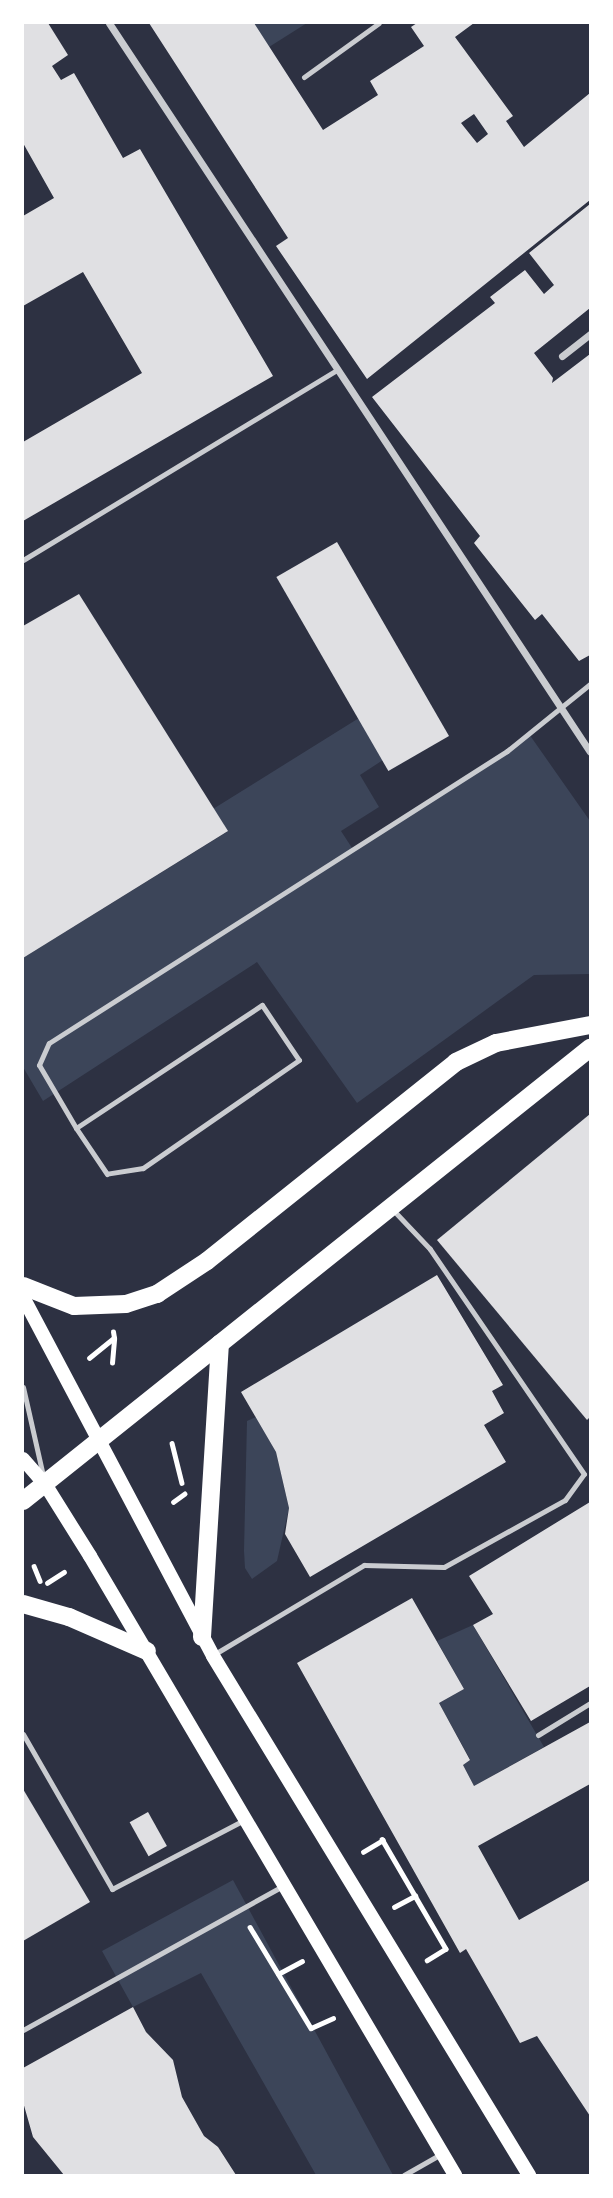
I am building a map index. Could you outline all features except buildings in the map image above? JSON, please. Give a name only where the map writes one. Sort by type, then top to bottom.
[{"type":"main road","points":[[23,1286],[74,1306],[114,1306],[156,1294],[206,1261],[463,1058],[496,1044],[590,1025]]},
{"type":"main road","points":[[23,1501],[590,1048]]},
{"type":"main road","points":[[23,1297],[202,1637],[529,2175]]},
{"type":"main road","points":[[202,1637],[220,1344]]},
{"type":"main road","points":[[23,1459],[45,1484],[146,1651],[455,2175]]},
{"type":"main road","points":[[23,1604],[69,1617],[146,1651]]},
{"type":"street","points":[[109,23],[590,752]]},
{"type":"street","points":[[562,356],[590,334]]},
{"type":"lane","points":[[304,77],[379,23]]},
{"type":"lane","points":[[23,560],[338,369]]},
{"type":"lane","points":[[76,1128],[262,1005],[299,1060],[143,1168],[107,1174],[76,1128],[39,1065],[49,1043],[507,751],[590,684]]},
{"type":"lane","points":[[213,1656],[364,1566],[444,1567],[565,1500],[584,1474],[430,1249],[391,1207]]},
{"type":"lane","points":[[23,1387],[45,1484]]},
{"type":"lane","points":[[538,1735],[590,1703]]},
{"type":"lane","points":[[23,1734],[112,1889],[244,1820]]},
{"type":"lane","points":[[23,2030],[283,1886]]},
{"type":"lane","points":[[404,2175],[443,2153]]},
{"type":"path","points":[[112,1363],[113,1321]]},
{"type":"path","points":[[89,1358],[114,1338]]},
{"type":"path","points":[[172,1443],[185,1494]]},
{"type":"path","points":[[34,1566],[42,1586]]},
{"type":"path","points":[[382,1839],[446,1949]]},
{"type":"path","points":[[246,1921],[311,2028]]},
{"type":"shaded area","points":[[253,23],[307,23],[269,47]]},
{"type":"shaded area","points":[[359,718],[383,760],[360,775],[379,807],[341,831],[354,851],[529,734],[590,821],[590,974],[534,975],[357,1103],[257,962],[43,1101],[23,1067],[23,958],[227,832],[213,809]]},
{"type":"shaded area","points":[[256,1417],[276,1452],[289,1508],[277,1561],[252,1579],[245,1568],[244,1551],[247,1421]]},
{"type":"shaded area","points":[[473,1625],[544,1747],[474,1786],[463,1765],[470,1759],[439,1703],[464,1689],[437,1641]]},
{"type":"shaded area","points":[[233,1880],[393,2175],[316,2175],[201,1973],[133,2007],[102,1951]]}]
